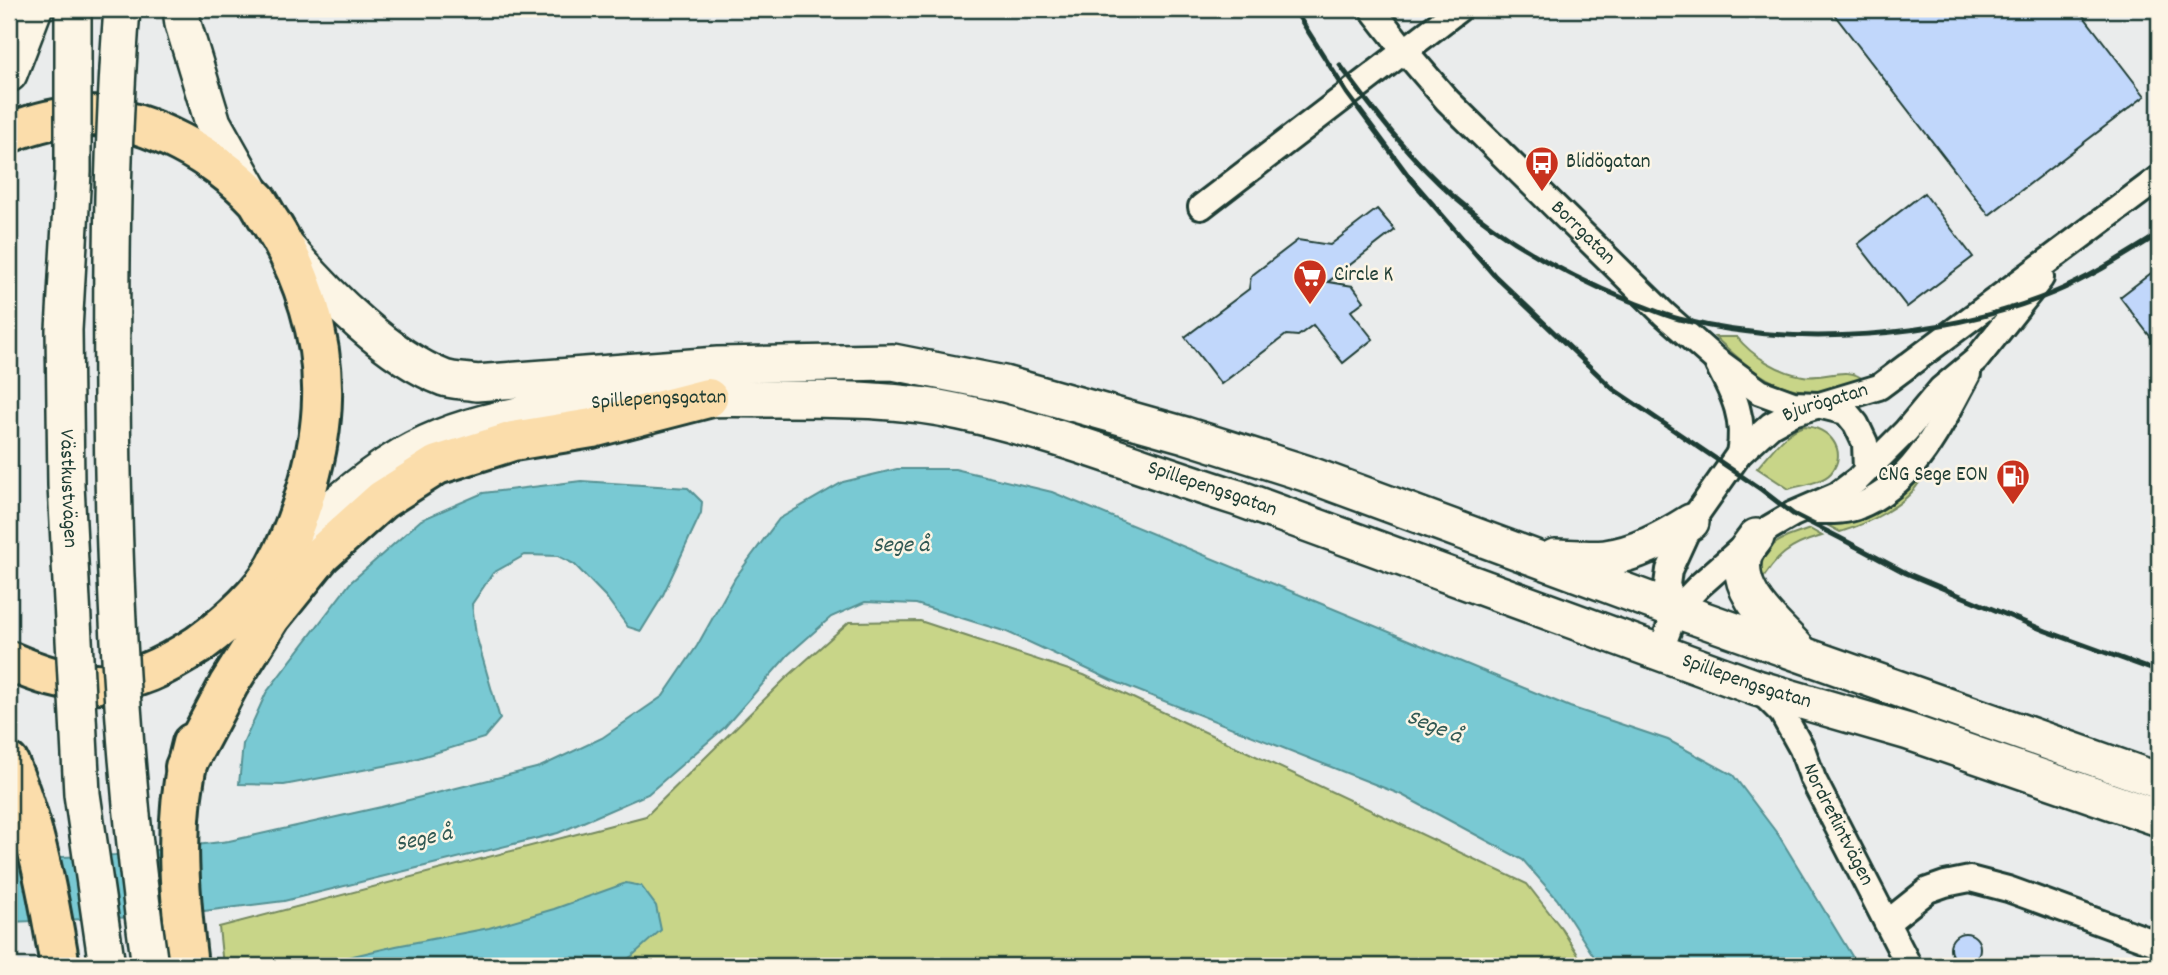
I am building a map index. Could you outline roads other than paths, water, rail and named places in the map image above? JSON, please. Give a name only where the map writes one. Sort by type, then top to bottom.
[{"type":"highway","points":[[9,133],[38,121],[78,115],[116,118],[154,129],[217,165],[257,201],[285,246],[305,295],[318,344],[323,397],[320,431],[310,474],[296,520],[275,567],[246,604],[214,634],[182,656],[138,677],[98,684],[47,677],[9,661]]},
{"type":"highway","points":[[185,767],[229,684],[271,617],[321,555],[382,500],[437,464],[513,441],[592,428],[708,398]]},
{"type":"highway","points":[[187,953],[178,837],[185,767],[208,688],[223,648],[246,604]]},
{"type":"highway","points":[[9,763],[35,843],[58,954]]},
{"type":"street","points":[[9,75],[34,9]]},
{"type":"street","name":"Västkustvägen","points":[[73,9],[73,172],[64,330],[66,485],[82,794],[107,966]]},
{"type":"street","points":[[122,9],[112,173],[113,479],[128,791],[150,966]]},
{"type":"street","points":[[181,9],[192,56],[213,123],[257,201]]},
{"type":"street","name":"Borrgatan","points":[[1373,9],[1447,100],[1664,314],[1715,359],[1760,392],[1793,404],[1818,405],[1846,412],[1856,424],[1865,443],[1866,470]]},
{"type":"street","points":[[1201,207],[1459,9]]},
{"type":"street","name":"Bjurögatan","points":[[1676,610],[1667,585],[1669,570],[1691,522],[1740,454],[1771,425],[1793,413],[1879,387],[2159,178]]},
{"type":"street","name":"Spillepengsgatan","points":[[285,246],[372,334],[402,355],[445,378],[476,383],[718,365],[893,362],[1035,392],[1305,473],[1480,536],[1529,557],[2159,781]]},
{"type":"street","name":"Bjurögatan","points":[[1801,511],[1833,511],[1858,507],[1886,491],[1905,475],[1933,438],[1976,360],[2061,253]]},
{"type":"street","name":"Borrgatan","points":[[1715,359],[1736,397],[1743,436],[1740,454]]},
{"type":"street","name":"Bjurögatan","points":[[1660,652],[1676,610],[1720,566],[1756,537],[1801,511],[1837,495],[1906,431],[1941,389],[1976,360]]},
{"type":"street","name":"Spillepengsgatan","points":[[275,567],[299,540],[365,481],[402,455],[481,423],[580,406],[708,398],[867,400],[959,412],[1080,444],[1164,475],[1238,498],[1757,688],[1909,732],[2159,818]]},
{"type":"street","points":[[1529,557],[1604,558],[1642,548],[1691,522]]},
{"type":"street","points":[[1756,537],[1744,554],[1743,572],[1751,600],[1801,653]]},
{"type":"street","name":"Nordreflintvägen","points":[[1757,688],[1782,713],[1909,966]]},
{"type":"street","points":[[1888,922],[1928,890],[1970,880],[2008,889],[2159,944]]},
{"type":"water","name":"Sege å","points":[[897,469],[955,469],[1052,492],[1570,707],[1668,740],[1733,775],[1779,836],[1858,966],[1600,966],[1557,899],[1523,860],[1402,795],[1111,680],[1007,632],[916,604],[865,602],[831,617],[788,655],[724,728],[648,794],[558,833],[284,901],[164,916],[9,922],[9,859],[115,855],[229,841],[381,807],[540,767],[602,738],[663,696],[697,646],[735,578],[779,519],[843,482]]},
{"type":"water","points":[[581,481],[688,488],[702,502],[701,513],[662,597],[641,631],[628,627],[606,597],[574,564],[558,556],[525,555],[493,573],[472,604],[476,635],[500,719],[484,738],[405,762],[284,785],[239,784],[243,744],[266,693],[351,582],[421,520],[483,493]]},
{"type":"water","points":[[626,883],[641,886],[656,906],[661,930],[632,956],[616,966],[310,966],[489,928],[554,909]]},
{"type":"railway","points":[[1294,9],[1347,93],[1410,178],[1494,275],[1613,389],[1793,514],[1906,573],[2046,631],[2159,672]]},
{"type":"railway","points":[[1340,65],[1379,117],[1422,167],[1474,214],[1495,229],[1560,269],[1606,291],[1654,311],[1723,328],[1819,336],[1917,329],[1965,320],[2010,308],[2067,287],[2159,234]]},
{"type":"place","name":"Blidögatan","points":[[1542,193]]},
{"type":"place","name":"Circle K","points":[[1310,306]]},
{"type":"place","name":"CNG Sege EON","points":[[2013,506]]}]
